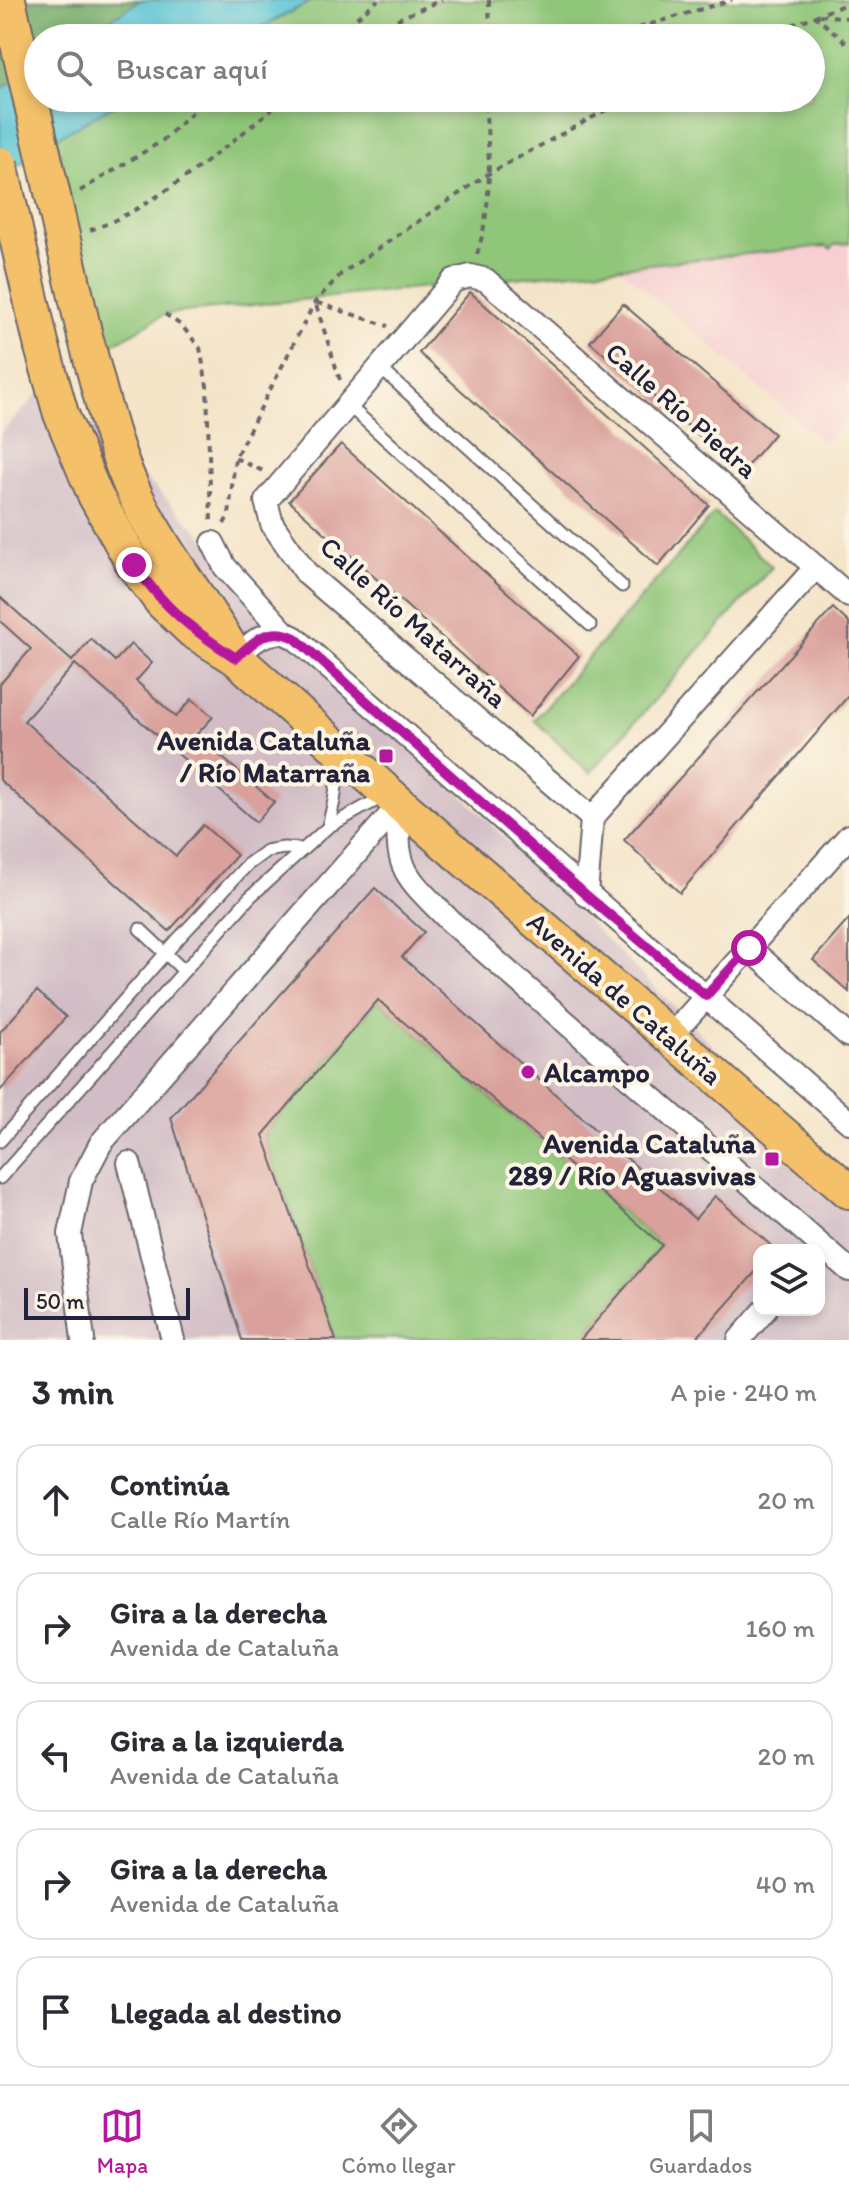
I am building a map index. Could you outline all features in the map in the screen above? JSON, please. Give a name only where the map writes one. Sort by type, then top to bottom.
[{"type":"main road","name":"Avenida de Cataluña","points":[[8,0],[24,70]]},
{"type":"main road","name":"Avenida de Cataluña","points":[[34,112],[85,336],[106,413],[136,497],[171,558],[211,615],[236,658]]},
{"type":"main road","name":"Avenida de Cataluña","points":[[0,164],[42,347],[61,414],[110,526],[152,590],[193,631],[236,658],[394,799],[849,1191]]},
{"type":"street","name":"Calle Río Matarraña","points":[[471,276],[454,280],[266,501],[272,524],[307,574],[592,818]]},
{"type":"street","name":"Calle Río Piedra","points":[[471,276],[486,280],[849,596]]},
{"type":"street","name":"Avenida de Cataluña","points":[[213,543],[225,567],[285,633],[295,638],[849,1122]]},
{"type":"street","points":[[586,895],[592,818],[816,567]]},
{"type":"street","points":[[236,658],[262,635],[285,633]]},
{"type":"street","points":[[83,1340],[70,1234],[81,1181],[101,1143],[298,924],[394,799]]},
{"type":"street","name":"Avenida de Cataluña","points":[[394,799],[398,854],[403,868],[428,899],[813,1244]]},
{"type":"street","points":[[670,1037],[849,836]]},
{"type":"street","points":[[749,948],[849,1036]]},
{"type":"street","points":[[129,1163],[173,1340]]},
{"type":"street","name":"Avenida de Cataluña","points":[[825,1253],[849,1270]]},
{"type":"street","points":[[739,1340],[760,1316]]},
{"type":"lane","points":[[379,367],[622,586]]},
{"type":"lane","points":[[348,405],[590,625]]},
{"type":"lane","points":[[328,827],[340,752]]},
{"type":"lane","points":[[0,1178],[250,897],[328,827],[394,799]]},
{"type":"lane","points":[[0,1141],[165,953],[247,865],[266,851],[301,849]]},
{"type":"lane","points":[[140,929],[184,971]]},
{"type":"path","points":[[349,24],[378,0]]},
{"type":"path","points":[[390,24],[442,0]]},
{"type":"path","points":[[489,0],[490,24]]},
{"type":"path","points":[[651,24],[732,0]]},
{"type":"path","points":[[792,24],[849,3]]},
{"type":"path","points":[[814,15],[849,18]]},
{"type":"path","points":[[814,15],[824,24]]},
{"type":"path","points":[[825,24],[849,45]]},
{"type":"path","points":[[72,196],[162,141],[193,112]]},
{"type":"path","points":[[81,233],[108,224],[166,189],[268,112]]},
{"type":"path","points":[[471,276],[482,238],[488,174],[486,112]]},
{"type":"path","points":[[213,543],[229,515],[235,458],[315,302],[341,274],[488,174],[602,112]]},
{"type":"path","points":[[315,302],[409,334]]},
{"type":"path","points":[[315,302],[348,405]]},
{"type":"path","points":[[165,314],[182,326],[200,348],[207,386],[213,543]]},
{"type":"path","points":[[235,458],[284,481]]},
{"type":"shaded area","points":[[825,48],[849,68],[849,415],[824,443],[608,258],[793,112],[825,112]]},
{"type":"shaded area","points":[[49,382],[849,1182],[849,1340],[0,1340],[0,434]]},
{"type":"green space","points":[[0,0],[141,0],[103,24],[24,24],[24,75],[0,90]]},
{"type":"green space","points":[[314,0],[849,0],[849,243],[834,245],[831,249],[826,246],[165,314],[101,351],[56,138],[102,112],[825,112],[825,24],[267,24]]},
{"type":"green space","points":[[715,513],[772,567],[590,773],[534,720]]},
{"type":"green space","points":[[378,1000],[662,1245],[580,1340],[335,1338],[263,1135]]},
{"type":"water","points":[[141,0],[314,0],[267,24],[103,24]]},
{"type":"water","points":[[24,75],[24,112],[102,112],[56,138],[0,178],[0,90]]},
{"type":"building","points":[[470,292],[709,505],[658,566],[419,353]]},
{"type":"building","points":[[623,304],[774,434],[742,472],[590,342]]},
{"type":"building","points":[[341,444],[579,656],[530,716],[289,501]]},
{"type":"building","points":[[0,597],[72,661],[91,639],[115,661],[131,644],[152,663],[136,681],[176,717],[192,699],[213,717],[196,735],[274,802],[256,822],[75,664],[24,721],[176,856],[203,825],[237,855],[169,931],[0,780],[0,684],[31,649],[0,621]]},
{"type":"building","points":[[833,608],[849,623],[849,695],[680,893],[624,840]]},
{"type":"building","points":[[375,888],[424,932],[402,957],[695,1219],[715,1196],[769,1244],[753,1244],[753,1275],[695,1340],[580,1340],[662,1245],[378,1000],[263,1135],[336,1340],[242,1340],[171,1118]]},
{"type":"building","points":[[849,919],[849,992],[813,960]]},
{"type":"building","points":[[37,991],[66,1017],[0,1091],[0,1032]]},
{"type":"place","name":"Avenida Cataluña / Río Matarraña","points":[[386,756]]},
{"type":"place","name":"Alcampo","points":[[528,1072]]},
{"type":"place","name":"Avenida Cataluña 289 / Río Aguasvivas","points":[[772,1159]]},
{"type":"route","points":[[134,565],[176,616],[193,631],[236,658],[262,635],[285,633],[295,638],[586,895],[706,996],[749,948]]}]
